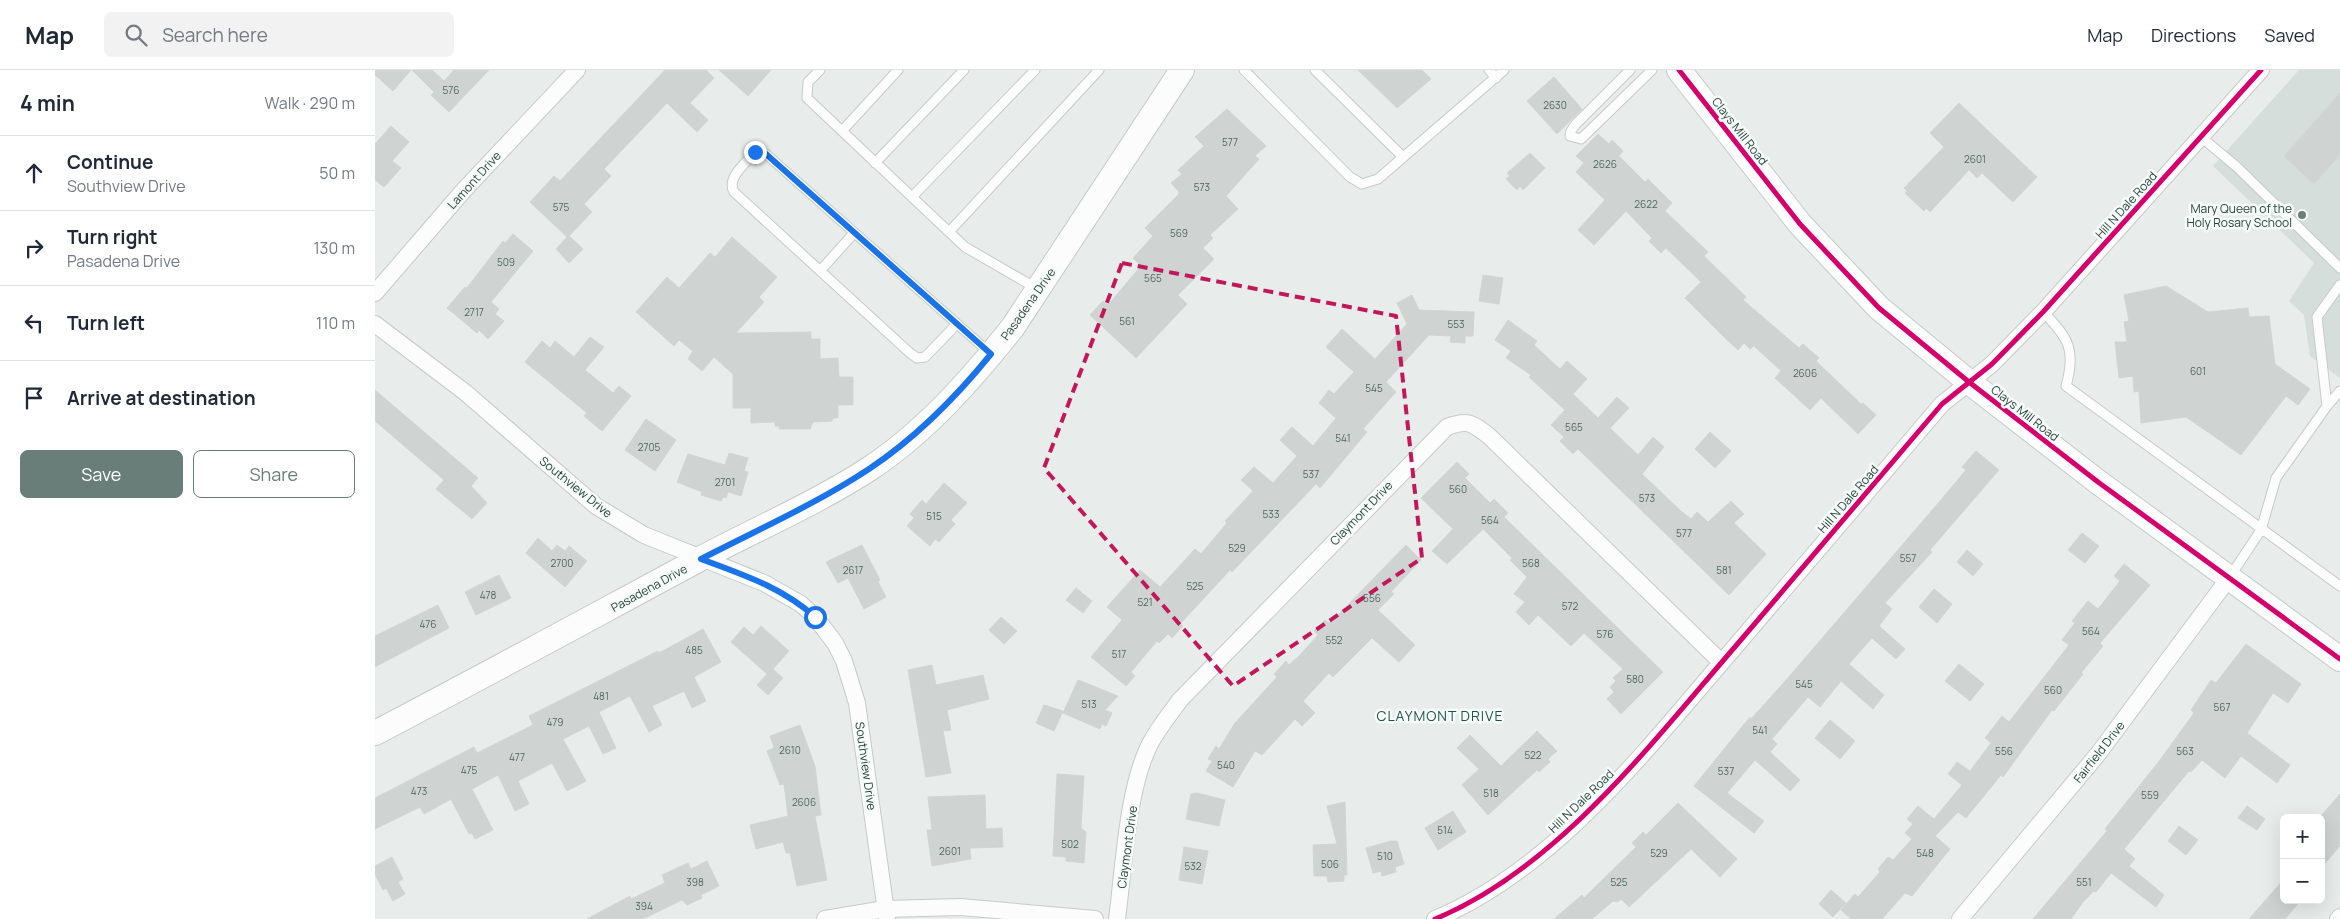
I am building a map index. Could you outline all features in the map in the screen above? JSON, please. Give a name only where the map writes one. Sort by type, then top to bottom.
[{"type":"street","name":"Lamont Drive","points":[[375,293],[464,190],[577,70]]},
{"type":"street","name":"Clays Mill Road","points":[[1679,70],[1800,224],[1844,273],[1879,308],[1969,382],[2098,482],[2340,659]]},
{"type":"street","name":"Hill N Dale Road","points":[[1435,919],[1464,907],[1499,885],[1566,831],[1633,764],[1942,404],[1992,364],[2043,312],[2261,70]]},
{"type":"street","name":"Pasadena Drive","points":[[375,733],[598,616],[701,559],[807,505],[870,468],[923,424],[991,354],[1039,290],[1178,72]]},
{"type":"street","name":"Southview Drive","points":[[375,324],[465,393],[596,506],[644,535],[764,583],[784,593],[815,617],[835,643],[851,680],[857,703],[886,914]]},
{"type":"street","name":"Claymont Drive","points":[[1117,919],[1128,830],[1138,782],[1151,743],[1164,721],[1180,700],[1447,427],[1460,422],[1468,422],[1489,436],[1721,662]]},
{"type":"street","name":"Fairfield Drive","points":[[1960,919],[2098,754],[2229,578]]},
{"type":"street","points":[[825,919],[961,907],[1095,919]]},
{"type":"lane","points":[[820,70],[808,82],[807,98],[965,247],[1039,290]]},
{"type":"lane","points":[[842,131],[898,70]]},
{"type":"lane","points":[[875,163],[964,70]]},
{"type":"lane","points":[[912,197],[1035,70]]},
{"type":"lane","points":[[949,232],[1099,70]]},
{"type":"lane","points":[[1244,70],[1350,177],[1362,184],[1378,179],[1504,70]]},
{"type":"lane","points":[[1315,70],[1403,157]]},
{"type":"lane","points":[[1489,70],[1496,78]]},
{"type":"lane","points":[[1630,70],[1575,125],[1570,136],[1581,139],[1652,70]]},
{"type":"lane","points":[[2201,136],[2237,166],[2340,268]]},
{"type":"lane","points":[[957,324],[925,357],[917,358],[734,192],[731,180],[755,152],[766,154],[991,354]]},
{"type":"lane","points":[[820,271],[854,233]]},
{"type":"lane","points":[[2327,406],[2317,317],[2340,285]]},
{"type":"lane","points":[[2043,312],[2062,330],[2071,348],[2071,368],[2066,386],[2340,586]]},
{"type":"lane","points":[[2229,578],[2261,530],[2276,478],[2327,406],[2340,391]]},
{"type":"highlighted area","points":[[1122,263],[1396,316],[1422,558],[1233,686],[1044,468]]},
{"type":"shaded area","name":"Mary Queen of the Holy Rosary School","points":[[2299,70],[2340,70],[2340,378],[2310,356],[2304,315],[2289,301],[2314,263],[2213,166]]},
{"type":"building","points":[[375,70],[411,70],[393,91],[375,75]]},
{"type":"building","points":[[412,70],[432,70],[444,81],[454,70],[489,70],[449,112],[431,95],[434,92]]},
{"type":"building","points":[[665,70],[706,70],[714,78],[690,103],[708,120],[697,132],[667,103],[604,169],[611,176],[584,204],[592,212],[569,236],[583,249],[569,263],[556,249],[567,237],[530,202],[554,176],[560,181]]},
{"type":"building","points":[[719,70],[771,70],[748,96]]},
{"type":"building","points":[[1358,70],[1422,70],[1431,79],[1397,108]]},
{"type":"building","points":[[1554,77],[1582,109],[1557,134],[1527,101]]},
{"type":"building","points":[[2340,93],[2340,155],[2314,184],[2284,156]]},
{"type":"building","points":[[1959,103],[2037,177],[2013,202],[1982,173],[1977,178],[1969,170],[1930,212],[1926,208],[1924,211],[1905,193],[1907,191],[1904,188],[1944,147],[1930,133]]},
{"type":"building","points":[[1227,109],[1266,146],[1255,156],[1259,159],[1226,196],[1238,209],[1210,235],[1213,238],[1203,248],[1214,259],[1178,295],[1187,304],[1136,358],[1090,315],[1103,301],[1108,305],[1141,266],[1133,258],[1153,236],[1145,228],[1178,195],[1179,192],[1171,183],[1182,174],[1178,170],[1204,146],[1195,137]]},
{"type":"building","points":[[391,126],[409,142],[392,161],[401,168],[384,187],[375,180],[375,144]]},
{"type":"building","points":[[1598,134],[1609,144],[1612,140],[1623,151],[1619,156],[1645,182],[1648,179],[1672,203],[1665,211],[1708,252],[1704,256],[1746,297],[1743,300],[1799,348],[1803,344],[1819,358],[1816,361],[1861,404],[1863,403],[1876,415],[1858,434],[1821,398],[1810,410],[1775,378],[1781,371],[1754,346],[1750,349],[1744,343],[1738,350],[1726,339],[1685,298],[1701,282],[1666,248],[1661,253],[1649,241],[1652,238],[1626,211],[1594,245],[1578,230],[1605,200],[1576,172],[1584,163],[1576,156]]},
{"type":"building","points":[[1530,153],[1545,168],[1523,190],[1520,186],[1517,190],[1506,179],[1510,176],[1507,173]]},
{"type":"building","points":[[513,234],[533,251],[491,302],[499,309],[495,314],[504,321],[488,339],[479,330],[477,333],[447,308],[465,287],[466,289],[503,241],[505,243]]},
{"type":"building","points":[[732,237],[777,277],[759,297],[764,302],[736,333],[811,332],[811,339],[820,339],[820,359],[838,358],[839,377],[853,377],[853,405],[838,405],[838,418],[833,418],[832,421],[813,422],[810,429],[779,429],[779,426],[775,426],[775,422],[751,423],[751,408],[733,408],[733,374],[714,357],[702,371],[688,359],[693,351],[679,340],[674,346],[636,312],[667,277],[679,288],[710,253],[715,257]]},
{"type":"building","points":[[1483,275],[1503,278],[1499,304],[1479,301]]},
{"type":"building","points":[[2166,286],[2208,312],[2248,308],[2249,317],[2269,316],[2275,364],[2310,389],[2298,405],[2286,396],[2241,455],[2186,417],[2141,423],[2139,391],[2134,392],[2133,376],[2119,378],[2115,342],[2127,342],[2124,322],[2129,321],[2124,295]]},
{"type":"building","points":[[1412,295],[1419,310],[1474,312],[1473,336],[1465,336],[1465,343],[1450,342],[1451,336],[1429,335],[1386,382],[1396,392],[1363,429],[1367,432],[1320,488],[1316,484],[1232,572],[1230,570],[1180,624],[1183,626],[1172,638],[1168,634],[1159,643],[1157,641],[1131,672],[1135,676],[1126,686],[1091,657],[1122,620],[1107,607],[1140,570],[1160,587],[1195,549],[1201,554],[1227,523],[1225,521],[1253,491],[1241,480],[1254,467],[1273,483],[1297,456],[1280,440],[1292,427],[1313,446],[1336,418],[1319,403],[1329,390],[1334,394],[1354,372],[1326,347],[1342,329],[1375,359],[1407,324],[1397,303]]},
{"type":"building","points":[[1508,320],[1537,341],[1534,345],[1560,369],[1567,361],[1587,379],[1573,394],[1598,418],[1617,397],[1629,408],[1610,428],[1638,455],[1653,437],[1664,447],[1642,474],[1682,512],[1691,519],[1697,512],[1708,522],[1731,501],[1744,514],[1734,523],[1766,554],[1729,595],[1578,449],[1573,454],[1560,441],[1564,437],[1551,425],[1565,410],[1529,377],[1531,375],[1506,358],[1511,351],[1495,340]]},
{"type":"building","points":[[590,337],[604,347],[585,370],[613,393],[619,386],[631,396],[602,431],[584,416],[587,413],[525,362],[542,341],[550,348],[555,341],[574,357]]},
{"type":"building","points":[[375,390],[478,478],[471,486],[487,503],[472,519],[436,489],[444,480],[375,421]]},
{"type":"building","points":[[646,419],[676,440],[655,471],[625,450]]},
{"type":"building","points":[[1710,432],[1731,451],[1715,468],[1695,449]]},
{"type":"building","points":[[1976,451],[1999,470],[1930,550],[1932,552],[1885,603],[1892,609],[1879,626],[1905,649],[1896,659],[1872,638],[1849,664],[1884,695],[1873,709],[1841,681],[1820,707],[1808,697],[1772,739],[1777,744],[1770,752],[1800,780],[1790,791],[1755,760],[1727,793],[1764,821],[1754,833],[1694,786],[1750,717],[1751,719],[1787,679],[1940,501],[1966,470],[1962,467]]},
{"type":"building","points":[[729,453],[748,458],[744,471],[748,472],[741,496],[728,492],[726,498],[723,497],[721,501],[701,495],[702,492],[677,482],[688,454],[725,465]]},
{"type":"building","points":[[1457,462],[1469,474],[1465,478],[1490,503],[1494,499],[1508,513],[1504,517],[1663,672],[1621,714],[1607,699],[1614,692],[1610,687],[1616,681],[1613,678],[1623,669],[1584,633],[1571,646],[1538,615],[1529,625],[1516,612],[1525,602],[1514,594],[1527,577],[1510,560],[1512,558],[1483,529],[1447,564],[1432,551],[1453,529],[1421,498]]},
{"type":"building","points":[[944,483],[967,503],[951,520],[955,524],[939,542],[935,539],[930,546],[907,526],[914,518],[910,514],[922,500],[926,504]]},
{"type":"building","points":[[2082,533],[2099,546],[2085,563],[2068,550]]},
{"type":"building","points":[[538,538],[552,551],[557,545],[565,551],[569,546],[587,561],[565,587],[526,553]]},
{"type":"building","points":[[862,545],[880,580],[878,582],[886,597],[864,609],[848,578],[838,583],[826,562]]},
{"type":"building","points":[[1406,545],[1421,560],[1391,592],[1394,594],[1378,610],[1415,645],[1399,662],[1372,638],[1333,677],[1329,673],[1303,701],[1315,713],[1302,726],[1295,719],[1262,755],[1255,751],[1233,787],[1206,771],[1212,761],[1208,759],[1216,746],[1219,749],[1235,723],[1277,677],[1274,674],[1286,661],[1289,665],[1299,656],[1318,635],[1314,631],[1325,620],[1329,623],[1339,614]]},
{"type":"building","points":[[1967,550],[1983,564],[1973,576],[1957,562]]},
{"type":"building","points":[[2124,564],[2150,585],[2100,643],[2103,646],[2081,673],[2083,674],[2054,711],[2052,710],[2003,777],[2001,775],[1966,818],[1958,812],[1935,836],[1950,849],[1912,896],[1905,893],[1882,919],[1851,919],[1841,910],[1855,894],[1858,897],[1880,872],[1878,869],[1888,857],[1893,860],[1912,839],[1905,833],[1913,824],[1907,819],[1918,806],[1934,819],[1962,785],[1948,774],[1957,762],[1970,771],[1991,743],[1985,738],[2002,716],[2009,722],[2069,645],[2062,640],[2075,623],[2072,621],[2088,601],[2098,609],[2120,581],[2114,576]]},
{"type":"building","points":[[499,575],[511,598],[476,615],[465,592]]},
{"type":"building","points":[[1076,588],[1092,601],[1083,613],[1066,600]]},
{"type":"building","points":[[1934,589],[1952,604],[1937,623],[1919,607]]},
{"type":"building","points":[[438,605],[449,628],[375,667],[375,636]]},
{"type":"building","points":[[1001,617],[1017,631],[1004,644],[989,630]]},
{"type":"building","points":[[761,626],[789,651],[773,669],[783,678],[768,695],[757,685],[767,674],[731,642],[744,627],[753,635]]},
{"type":"building","points":[[703,629],[721,662],[694,677],[706,701],[692,708],[684,691],[652,706],[662,725],[649,732],[630,696],[599,712],[616,748],[603,754],[589,726],[563,739],[586,781],[567,791],[552,763],[518,781],[529,804],[515,811],[498,775],[472,789],[493,830],[475,839],[472,833],[469,834],[451,799],[424,814],[420,807],[375,829],[375,798],[474,747],[477,753],[533,725],[529,716],[658,651],[659,653]]},
{"type":"building","points":[[2246,644],[2301,684],[2288,703],[2273,693],[2247,733],[2290,765],[2277,783],[2241,756],[2225,778],[2202,760],[2191,772],[2189,771],[2124,849],[2135,859],[2129,866],[2164,895],[2156,907],[2111,873],[2096,892],[2094,891],[2083,902],[2071,919],[2033,919],[2107,831],[2105,829],[2160,760],[2194,713],[2191,710],[2211,680],[2216,683]]},
{"type":"building","points":[[1959,664],[1984,684],[1970,701],[1945,681]]},
{"type":"building","points":[[932,665],[936,685],[983,675],[989,699],[947,710],[951,730],[943,731],[951,773],[926,777],[908,670]]},
{"type":"building","points":[[1078,680],[1118,696],[1105,710],[1112,713],[1106,726],[1102,724],[1100,729],[1063,713]]},
{"type":"building","points":[[1044,705],[1063,711],[1054,731],[1036,723]]},
{"type":"building","points":[[1830,720],[1855,741],[1840,759],[1815,738]]},
{"type":"building","points":[[800,725],[815,766],[821,815],[815,816],[827,880],[797,886],[790,853],[786,853],[783,842],[756,849],[750,825],[788,816],[784,784],[780,785],[767,751],[774,748],[770,736]]},
{"type":"building","points":[[1537,731],[1557,751],[1548,759],[1550,762],[1539,772],[1537,770],[1488,815],[1462,785],[1479,769],[1457,748],[1470,735],[1501,766]]},
{"type":"building","points":[[1057,774],[1084,776],[1081,828],[1086,832],[1084,863],[1066,861],[1066,857],[1053,856]]},
{"type":"building","points":[[1197,793],[1225,800],[1219,826],[1186,819],[1191,794]]},
{"type":"building","points":[[2340,794],[2340,846],[2325,863],[2325,814],[2323,814]]},
{"type":"building","points":[[985,795],[986,829],[1002,828],[1003,847],[970,848],[971,859],[932,866],[927,830],[932,830],[928,797]]},
{"type":"building","points":[[1345,802],[1347,875],[1344,875],[1344,881],[1328,882],[1327,876],[1314,876],[1313,845],[1337,844],[1327,806]]},
{"type":"building","points":[[1678,803],[1737,859],[1720,877],[1691,849],[1629,907],[1621,899],[1618,902],[1613,901],[1592,919],[1554,919],[1582,895],[1584,898],[1636,847],[1632,843],[1643,832],[1646,835]]},
{"type":"building","points":[[2247,806],[2265,819],[2257,830],[2238,818]]},
{"type":"building","points":[[1453,811],[1466,832],[1438,850],[1425,828]]},
{"type":"building","points":[[2179,826],[2198,840],[2186,855],[2168,841]]},
{"type":"building","points":[[1397,841],[1404,864],[1395,867],[1396,872],[1382,876],[1381,871],[1373,873],[1366,848]]},
{"type":"building","points":[[1184,847],[1208,851],[1202,884],[1179,880]]},
{"type":"building","points":[[392,857],[403,879],[398,882],[405,894],[393,901],[386,888],[383,890],[375,874],[375,866]]},
{"type":"building","points":[[707,861],[719,886],[701,895],[702,898],[687,905],[682,900],[643,919],[587,919],[630,896],[631,899],[665,883],[662,875],[688,863],[691,869]]},
{"type":"building","points":[[2280,884],[2280,904],[2298,904],[2285,919],[2249,919]]},
{"type":"building","points":[[1831,890],[1846,903],[1833,917],[1819,904]]},
{"type":"cycle path","points":[[1679,70],[1800,224],[1879,308],[1969,382],[2098,482],[2340,659]]},
{"type":"cycle path","points":[[1435,919],[1479,897],[1521,869],[1561,837],[1598,801],[1669,724],[1942,404],[1992,364],[2043,312],[2261,70]]},
{"type":"place","name":"Mary Queen of the Holy Rosary School","points":[[2302,215]]},
{"type":"district","name":"CLAYMONT DRIVE","points":[[1440,715]]},
{"type":"route","points":[[755,152],[766,154],[991,354],[953,396],[896,448],[870,468],[807,505],[701,559],[764,583],[784,593],[801,604],[815,617]]}]
